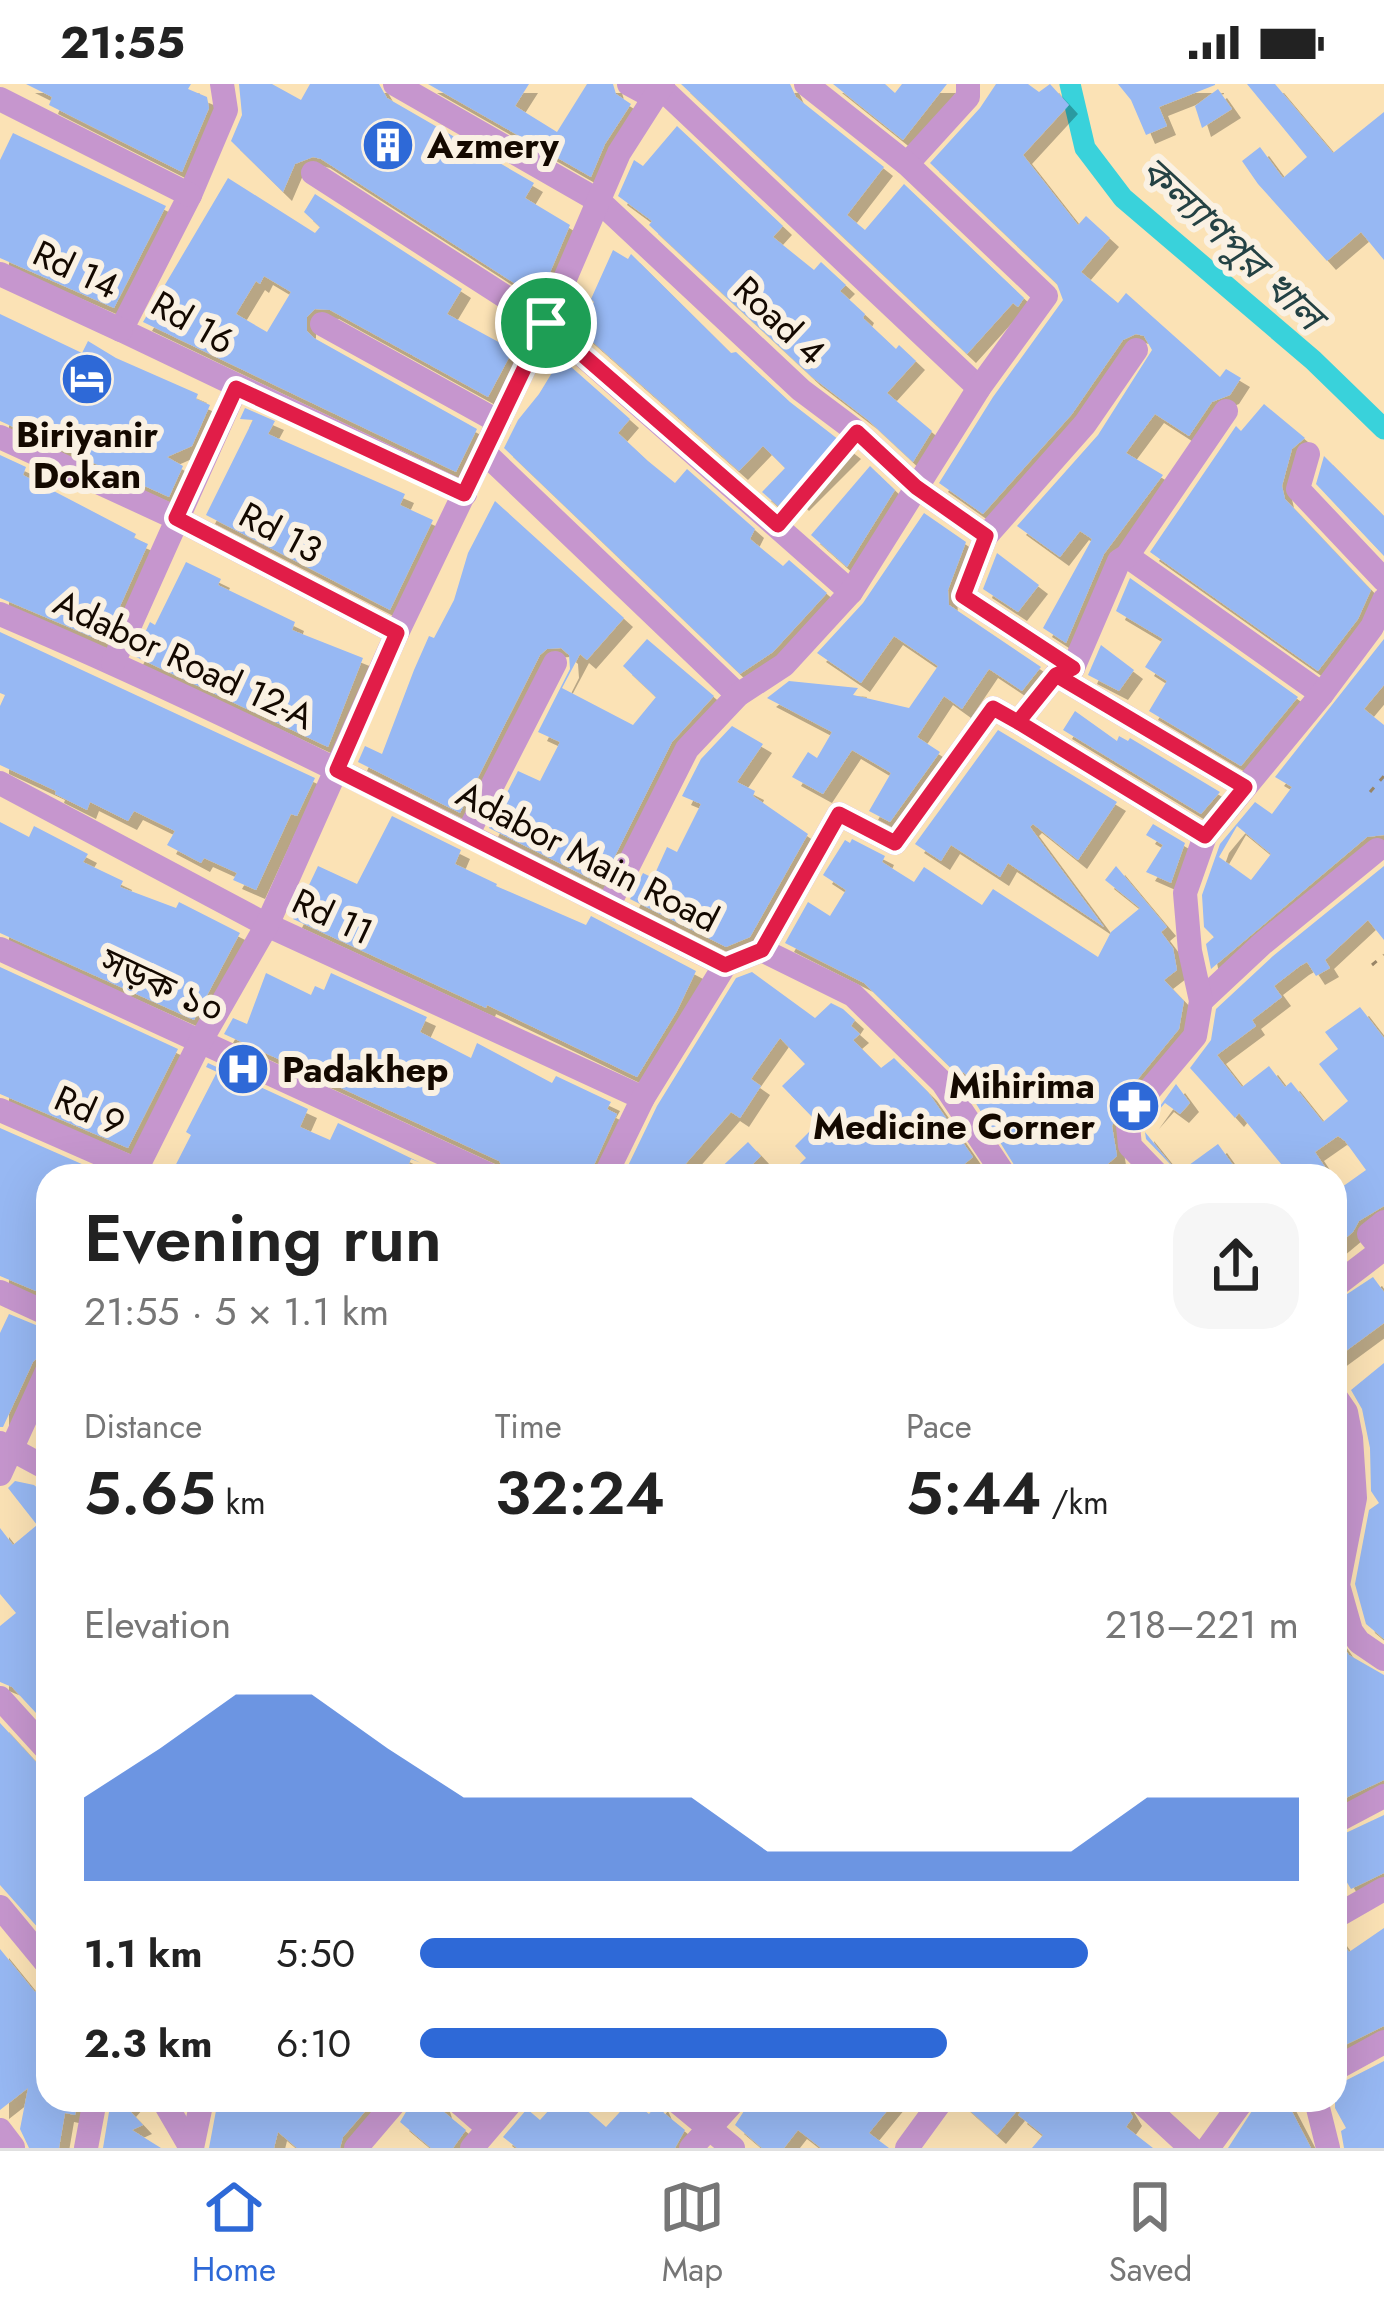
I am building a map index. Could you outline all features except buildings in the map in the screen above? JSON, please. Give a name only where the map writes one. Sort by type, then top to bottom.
[{"type":"street","name":"Rd 16","points":[[222,84],[226,110],[190,195],[121,330],[464,494]]},
{"type":"street","name":"Road 4","points":[[395,84],[598,201],[801,390],[857,432],[916,487],[986,536]]},
{"type":"street","points":[[629,84],[659,90],[979,388]]},
{"type":"street","points":[[608,906],[687,749],[738,695],[784,665],[851,592],[979,388],[1046,296],[907,164],[806,84]]},
{"type":"street","points":[[907,164],[968,97],[968,84]]},
{"type":"street","points":[[145,1164],[200,1042],[267,925],[397,633],[546,323],[619,153],[659,90]]},
{"type":"street","points":[[0,99],[190,195]]},
{"type":"street","points":[[313,173],[546,323],[851,592]]},
{"type":"street","name":"Rd 14","points":[[0,274],[121,330]]},
{"type":"street","points":[[322,324],[499,422]]},
{"type":"street","points":[[1136,350],[1085,424],[986,536],[963,596],[1064,672],[1245,787]]},
{"type":"street","points":[[113,663],[236,388]]},
{"type":"street","points":[[1018,722],[1064,672],[1119,561],[1127,556],[1226,411]]},
{"type":"street","name":"Rd 13","points":[[0,437],[176,518],[397,633]]},
{"type":"street","points":[[486,454],[738,695]]},
{"type":"street","points":[[1308,454],[1298,489],[1384,580]]},
{"type":"street","points":[[1127,556],[1322,694]]},
{"type":"street","points":[[1147,1164],[1130,1146],[1128,1126],[1147,1093],[1195,1036],[1201,1001],[1185,893],[1205,836],[1322,694],[1372,627],[1384,600]]},
{"type":"street","name":"Adabor Road 12-A","points":[[0,614],[337,770]]},
{"type":"street","points":[[466,836],[555,663]]},
{"type":"street","points":[[997,1164],[943,1083],[854,995],[762,950],[839,814],[895,843],[993,708],[1205,836]]},
{"type":"street","name":"Adabor Main Road","points":[[337,770],[725,965],[762,950]]},
{"type":"street","name":"Rd 11","points":[[0,783],[267,925],[644,1098]]},
{"type":"street","points":[[1201,1001],[1377,850]]},
{"type":"street","name":"সড়ক ১০","points":[[0,949],[467,1164]]},
{"type":"street","points":[[610,1164],[644,1098],[725,965]]},
{"type":"street","name":"Rd 9","points":[[0,1110],[118,1164]]},
{"type":"street","points":[[1347,1277],[1382,1250],[1369,1234],[1384,1222]]},
{"type":"street","points":[[0,1292],[36,1308]]},
{"type":"street","points":[[0,1474],[6,1446],[36,1391]]},
{"type":"street","points":[[1347,1416],[1355,1498],[1347,1539]]},
{"type":"street","points":[[6,1446],[36,1462]]},
{"type":"street","points":[[1347,1617],[1359,1642],[1384,1659]]},
{"type":"street","points":[[0,1697],[36,1738]]},
{"type":"street","points":[[1347,1816],[1384,1796]]},
{"type":"street","points":[[1347,1910],[1384,1889]]},
{"type":"street","points":[[0,1907],[36,1950]]},
{"type":"street","points":[[1347,2062],[1384,2042]]},
{"type":"street","points":[[86,2148],[93,2112]]},
{"type":"street","points":[[170,2112],[192,2148]]},
{"type":"street","points":[[192,2148],[200,2112]]},
{"type":"street","points":[[356,2148],[387,2112]]},
{"type":"street","points":[[464,2112],[480,2138],[503,2112]]},
{"type":"street","points":[[691,2112],[733,2148]]},
{"type":"street","points":[[692,2148],[725,2112]]},
{"type":"street","points":[[907,2148],[933,2112]]},
{"type":"street","points":[[1152,2112],[1191,2148]]},
{"type":"street","points":[[1208,2148],[1234,2112]]},
{"type":"street","points":[[1319,2112],[1328,2148]]},
{"type":"street","points":[[0,2130],[13,2146]]},
{"type":"path","points":[[778,525],[857,432]]},
{"type":"path","points":[[1370,792],[1384,776]]},
{"type":"path","points":[[1372,965],[1384,955]]},
{"type":"waterway","name":"কল্যাণপুর খাল","points":[[1070,84],[1085,148],[1123,198],[1313,360],[1384,429]]},
{"type":"place","name":"Azmery","points":[[388,145]]},
{"type":"place","name":"Biriyanir Dokan","points":[[87,379]]},
{"type":"place","name":"Padakhep","points":[[243,1069]]},
{"type":"place","name":"Mihirima Medicine Corner","points":[[1134,1106]]},
{"type":"route","points":[[546,323],[464,494],[236,388],[176,518],[397,633],[337,770],[725,965],[762,950],[839,814],[895,843],[993,708],[1018,722],[1056,675],[1245,787],[1205,836],[1018,722],[1056,675],[1073,668],[963,596],[986,536],[916,487],[857,432],[778,525],[546,323]]}]
